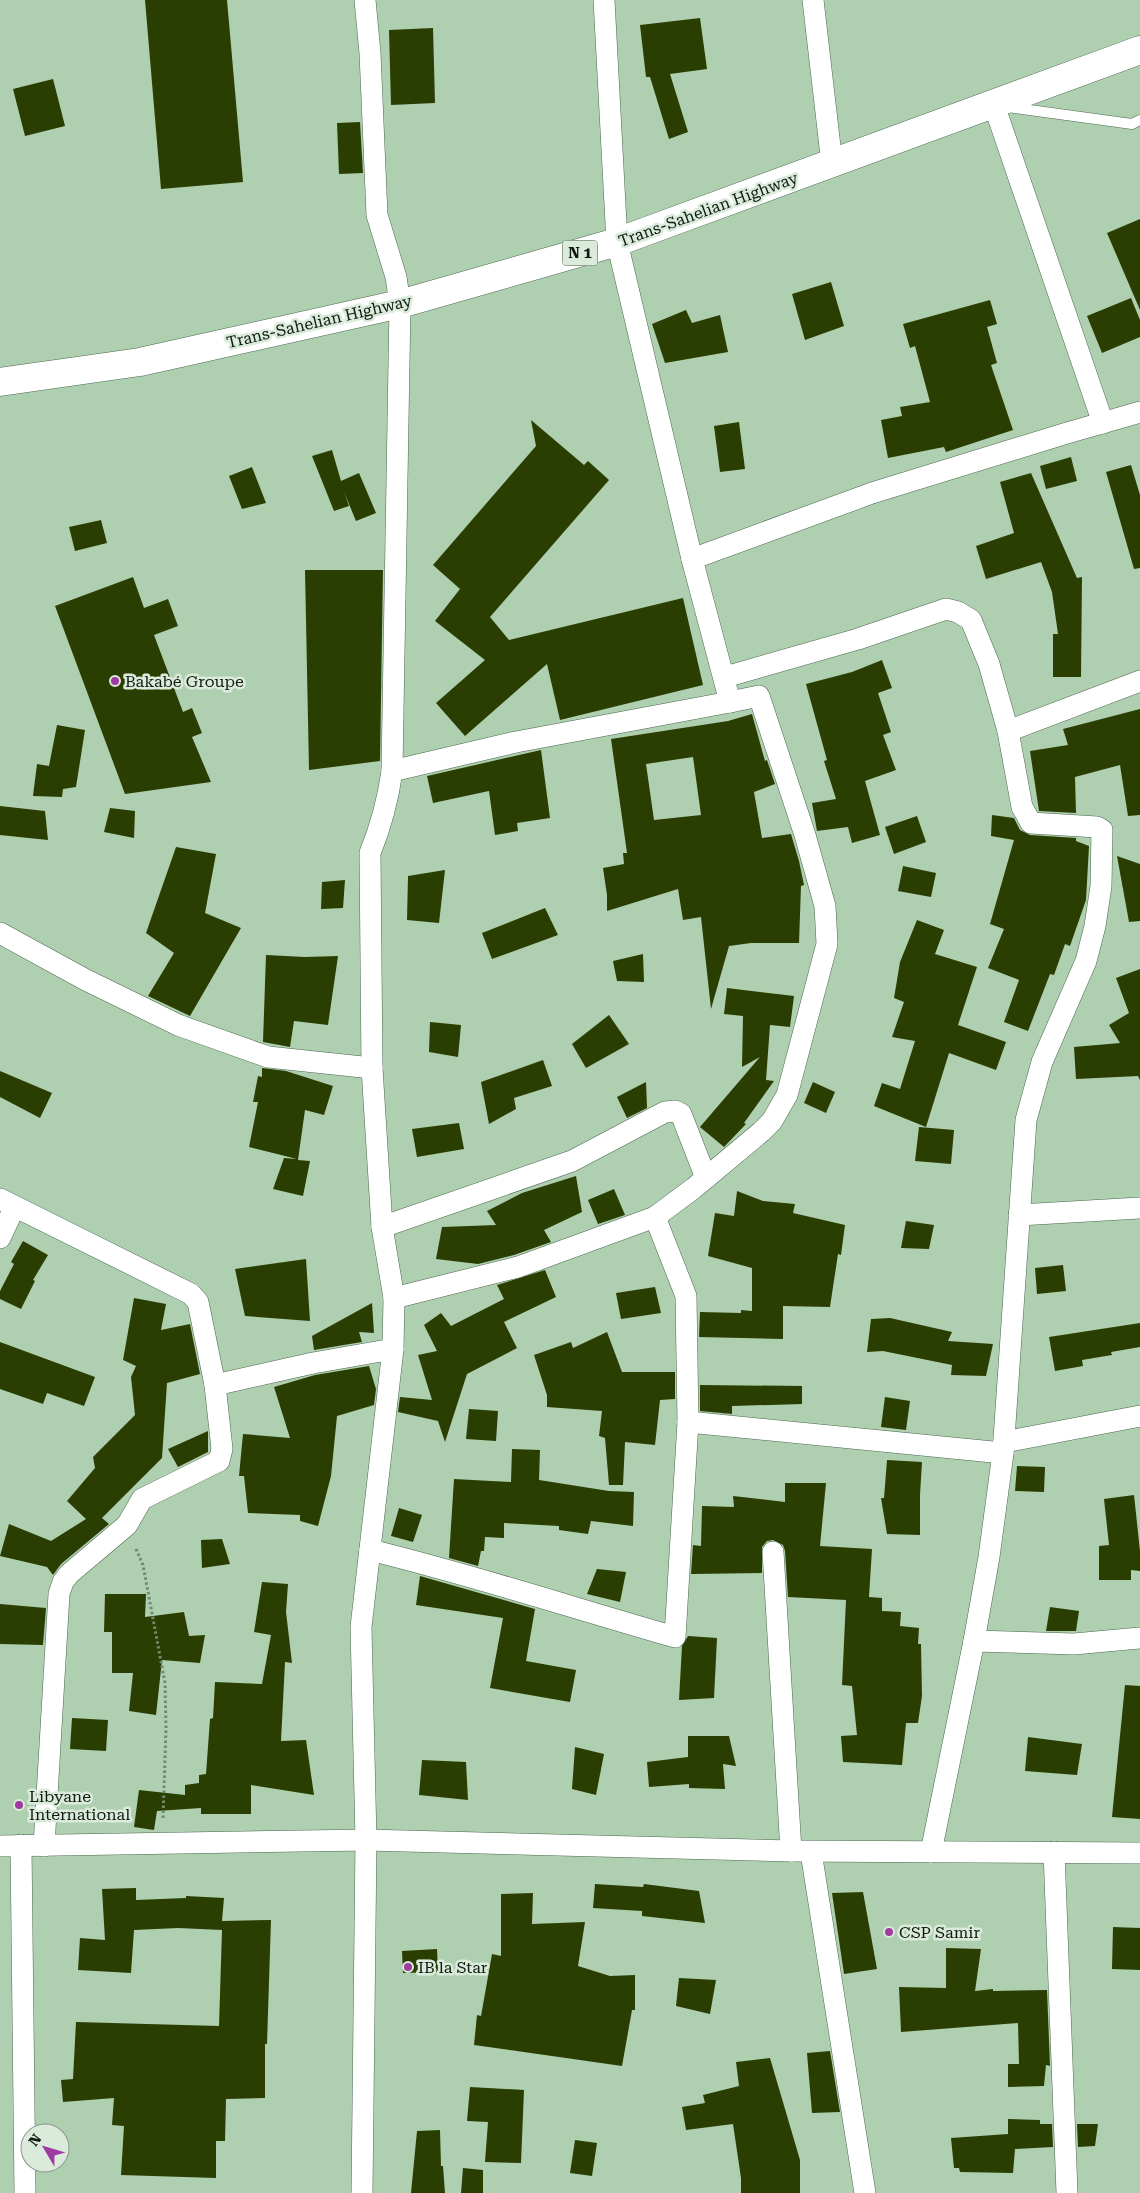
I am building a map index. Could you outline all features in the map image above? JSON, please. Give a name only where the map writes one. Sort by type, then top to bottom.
[{"type":"highway","name":"Trans-Sahelian Highway","points":[[0,382],[140,362],[400,304],[617,242],[1140,50]]},
{"type":"street","points":[[362,2193],[366,1840],[361,1627],[393,1349],[394,1298],[382,1227],[372,1068],[370,853],[384,814],[392,771],[400,304],[396,276],[377,215],[370,53],[365,0]]},
{"type":"street","points":[[604,0],[617,242],[692,559],[725,677],[730,702]]},
{"type":"street","points":[[813,0],[832,164]]},
{"type":"street","points":[[994,105],[1103,422]]},
{"type":"street","points":[[692,559],[872,493],[1140,412]]},
{"type":"street","points":[[725,677],[858,639],[946,609],[958,612],[971,620],[989,664],[1008,731],[1022,807],[1031,823],[1097,826],[1103,833],[1101,886],[1095,926],[1086,961],[1042,1062],[1026,1120],[1003,1448],[974,1641],[931,1852]]},
{"type":"street","points":[[1008,731],[1140,681]]},
{"type":"street","points":[[392,771],[516,742],[759,696],[805,835],[825,906],[827,944],[787,1095],[782,1106],[772,1121],[761,1132],[706,1178],[655,1217],[518,1267],[394,1298]]},
{"type":"street","points":[[0,933],[86,980],[178,1026],[268,1057],[372,1068]]},
{"type":"street","points":[[382,1227],[572,1160],[665,1112],[675,1111],[681,1114],[706,1178]]},
{"type":"street","points":[[0,1238],[7,1203],[191,1294],[198,1302],[216,1385],[222,1449],[219,1461],[142,1500],[127,1524],[69,1574],[63,1582],[59,1594],[44,1846]]},
{"type":"street","points":[[1019,1215],[1140,1208]]},
{"type":"street","points":[[370,1550],[447,1569],[590,1614],[675,1637],[688,1422],[686,1296],[655,1217]]},
{"type":"street","points":[[216,1385],[313,1363],[393,1349]]},
{"type":"street","points":[[688,1422],[1003,1448],[1140,1416]]},
{"type":"street","points":[[773,1552],[801,1851],[865,2193]]},
{"type":"street","points":[[974,1641],[1074,1644],[1140,1638]]},
{"type":"street","points":[[25,2193],[10,1846],[366,1840],[801,1851],[1140,1853]]},
{"type":"street","points":[[1054,1852],[1067,2193]]},
{"type":"lane","points":[[994,105],[1132,124],[1140,120]]},
{"type":"path","points":[[127,1524],[142,1564],[164,1683],[166,1727],[162,1843]]},
{"type":"building","points":[[145,0],[227,0],[243,182],[161,189]]},
{"type":"building","points":[[700,18],[707,69],[670,74],[688,132],[669,139],[650,77],[646,77],[640,25]]},
{"type":"building","points":[[433,28],[435,103],[391,105],[389,30]]},
{"type":"building","points":[[53,79],[65,126],[25,136],[13,89]]},
{"type":"building","points":[[360,122],[363,173],[339,174],[337,123]]},
{"type":"building","points":[[1140,219],[1140,310],[1107,233]]},
{"type":"building","points":[[831,282],[844,326],[805,340],[792,294]]},
{"type":"building","points":[[1131,298],[1140,320],[1140,337],[1102,353],[1087,316]]},
{"type":"building","points":[[990,300],[997,324],[987,327],[997,363],[991,365],[1013,430],[946,452],[944,447],[888,458],[881,420],[902,416],[900,407],[930,402],[915,346],[910,348],[903,324]]},
{"type":"building","points":[[686,310],[692,323],[720,315],[728,352],[665,363],[652,324]]},
{"type":"building","points":[[531,420],[584,465],[588,461],[609,480],[490,617],[509,640],[683,598],[703,685],[560,720],[547,664],[465,736],[436,703],[485,660],[435,621],[460,589],[433,565],[536,446]]},
{"type":"building","points":[[739,422],[745,469],[720,472],[714,426]]},
{"type":"building","points":[[332,450],[341,481],[359,473],[376,513],[356,521],[344,492],[349,506],[334,511],[312,456]]},
{"type":"building","points":[[1071,457],[1077,481],[1046,489],[1040,466]]},
{"type":"building","points":[[1131,465],[1140,495],[1140,568],[1134,569],[1106,472]]},
{"type":"building","points":[[252,467],[266,503],[242,509],[229,476]]},
{"type":"building","points":[[1031,473],[1077,578],[1082,577],[1081,677],[1053,677],[1053,634],[1058,634],[1052,592],[1041,562],[986,579],[976,546],[1014,533],[1000,482]]},
{"type":"building","points":[[101,520],[107,543],[75,551],[69,527]]},
{"type":"building","points":[[305,570],[383,570],[380,761],[309,770]]},
{"type":"building","points":[[133,577],[144,608],[168,599],[178,626],[154,635],[183,712],[192,708],[202,733],[192,737],[211,782],[125,794],[55,606]]},
{"type":"building","points":[[882,660],[892,688],[878,693],[891,732],[883,735],[896,770],[865,781],[880,835],[852,843],[848,827],[817,831],[812,803],[836,799],[824,761],[827,760],[806,684],[852,672]]},
{"type":"building","points":[[1140,709],[1140,815],[1128,816],[1120,765],[1075,777],[1076,813],[1039,811],[1030,751],[1068,745],[1063,729]]},
{"type":"building","points":[[752,714],[765,761],[767,760],[775,784],[754,792],[762,838],[791,834],[804,885],[801,886],[799,943],[751,943],[729,946],[711,1009],[701,917],[683,920],[678,889],[607,911],[603,868],[624,864],[623,853],[627,853],[611,739],[728,721]],"holes":[[[693,757],[701,815],[654,820],[646,764]]]},
{"type":"building","points":[[57,725],[85,730],[76,787],[63,789],[62,797],[33,796],[37,764],[49,766]]},
{"type":"building","points":[[541,750],[550,818],[517,823],[518,831],[495,835],[489,791],[433,803],[427,776]]},
{"type":"building","points":[[0,806],[45,811],[48,840],[0,835]]},
{"type":"building","points":[[110,808],[135,811],[134,838],[104,832]]},
{"type":"building","points":[[992,815],[1014,818],[1020,830],[1030,835],[1076,838],[1076,841],[1089,846],[1086,900],[1070,946],[1065,944],[1054,975],[1050,974],[1028,1031],[1004,1022],[1019,980],[988,968],[1004,929],[990,924],[1014,840],[991,836]]},
{"type":"building","points":[[917,816],[926,842],[894,854],[885,827]]},
{"type":"building","points":[[176,847],[216,854],[205,913],[241,928],[190,1016],[148,996],[174,953],[146,933]]},
{"type":"building","points":[[1117,856],[1140,864],[1140,921],[1129,922]]},
{"type":"building","points":[[903,866],[936,873],[931,897],[898,891]]},
{"type":"building","points":[[445,870],[439,923],[407,920],[408,876]]},
{"type":"building","points":[[345,880],[343,908],[321,909],[322,882]]},
{"type":"building","points":[[545,908],[558,935],[492,959],[482,933]]},
{"type":"building","points":[[917,920],[944,930],[935,954],[977,967],[958,1025],[1006,1042],[996,1070],[949,1053],[926,1127],[874,1106],[882,1083],[900,1089],[915,1041],[892,1037],[904,1002],[894,998],[900,962]]},
{"type":"building","points":[[643,954],[644,982],[617,981],[613,961]]},
{"type":"building","points":[[266,955],[338,956],[328,1025],[294,1021],[290,1047],[263,1042]]},
{"type":"building","points":[[1140,969],[1140,1080],[1138,1076],[1076,1079],[1074,1047],[1120,1043],[1109,1025],[1129,1013],[1116,978]]},
{"type":"building","points":[[727,988],[794,996],[790,1027],[770,1025],[766,1080],[774,1081],[744,1123],[746,1124],[724,1147],[700,1127],[760,1057],[742,1067],[743,1016],[724,1014]]},
{"type":"building","points":[[609,1015],[629,1044],[586,1068],[572,1044]]},
{"type":"building","points":[[430,1022],[461,1025],[458,1057],[429,1052]]},
{"type":"building","points":[[543,1060],[552,1086],[514,1098],[516,1109],[489,1124],[481,1082]]},
{"type":"building","points":[[262,1068],[286,1071],[333,1086],[324,1115],[305,1110],[298,1160],[310,1161],[303,1196],[273,1189],[284,1158],[297,1159],[249,1147],[258,1102],[253,1102],[258,1076],[262,1077]]},
{"type":"building","points":[[0,1071],[52,1093],[40,1118],[0,1097]]},
{"type":"building","points":[[646,1082],[647,1108],[627,1118],[617,1097]]},
{"type":"building","points":[[813,1082],[835,1092],[826,1113],[804,1103]]},
{"type":"building","points":[[459,1123],[464,1149],[417,1157],[412,1129]]},
{"type":"building","points":[[919,1127],[954,1130],[951,1164],[915,1161]]},
{"type":"building","points":[[576,1176],[582,1212],[544,1230],[551,1242],[514,1255],[478,1264],[436,1259],[442,1227],[496,1225],[487,1211],[522,1193]]},
{"type":"building","points":[[614,1189],[625,1215],[598,1224],[588,1200]]},
{"type":"building","points":[[737,1191],[763,1201],[795,1204],[793,1213],[845,1225],[841,1255],[838,1254],[830,1307],[783,1306],[783,1339],[699,1337],[700,1312],[741,1313],[741,1310],[752,1311],[752,1268],[708,1256],[715,1213],[734,1216]]},
{"type":"building","points":[[906,1221],[934,1225],[929,1249],[901,1248]]},
{"type":"building","points":[[23,1241],[48,1255],[33,1280],[35,1281],[21,1309],[0,1299],[0,1291],[14,1264],[11,1262]]},
{"type":"building","points":[[306,1259],[310,1321],[245,1316],[235,1269]]},
{"type":"building","points":[[1063,1265],[1066,1291],[1037,1294],[1035,1268]]},
{"type":"building","points":[[545,1270],[556,1297],[504,1322],[517,1348],[467,1374],[445,1442],[438,1421],[398,1412],[400,1397],[432,1400],[418,1355],[437,1351],[424,1325],[441,1313],[451,1326],[504,1299],[497,1285]]},
{"type":"building","points":[[655,1287],[661,1313],[621,1319],[616,1293]]},
{"type":"building","points":[[134,1298],[166,1304],[161,1330],[190,1324],[200,1374],[167,1383],[162,1458],[102,1518],[109,1524],[61,1564],[53,1575],[47,1567],[0,1556],[9,1524],[51,1541],[86,1519],[67,1501],[95,1468],[93,1457],[135,1415],[131,1377],[136,1366],[123,1360]]},
{"type":"building","points":[[372,1303],[374,1333],[359,1332],[362,1342],[314,1350],[312,1336]]},
{"type":"building","points":[[890,1318],[952,1332],[948,1341],[993,1344],[986,1376],[951,1375],[952,1365],[883,1351],[867,1352],[871,1319]]},
{"type":"building","points":[[1140,1323],[1140,1347],[1111,1352],[1112,1355],[1082,1360],[1083,1366],[1055,1371],[1049,1337]]},
{"type":"building","points":[[607,1332],[622,1372],[675,1372],[675,1399],[660,1400],[655,1445],[625,1442],[623,1485],[609,1485],[605,1438],[599,1436],[602,1411],[547,1407],[547,1395],[534,1355],[571,1342],[573,1348]]},
{"type":"building","points":[[0,1342],[95,1377],[84,1406],[47,1393],[43,1404],[0,1389]]},
{"type":"building","points":[[369,1366],[376,1389],[374,1405],[337,1416],[331,1476],[318,1526],[300,1521],[300,1515],[248,1513],[244,1476],[239,1476],[243,1434],[290,1438],[274,1387],[315,1375]]},
{"type":"building","points":[[700,1385],[802,1386],[802,1404],[732,1406],[732,1414],[700,1411]]},
{"type":"building","points":[[885,1397],[910,1401],[906,1430],[881,1427]]},
{"type":"building","points":[[469,1409],[498,1411],[496,1441],[466,1439]]},
{"type":"building","points":[[208,1431],[208,1452],[178,1467],[168,1449]]},
{"type":"building","points":[[512,1449],[540,1450],[539,1480],[609,1491],[634,1492],[633,1526],[591,1521],[588,1534],[559,1530],[559,1526],[504,1523],[504,1538],[485,1537],[484,1551],[481,1551],[478,1566],[449,1558],[454,1479],[511,1482]]},
{"type":"building","points":[[887,1460],[922,1462],[920,1535],[887,1534],[881,1498],[884,1498]]},
{"type":"building","points":[[1017,1466],[1045,1467],[1044,1492],[1015,1491]]},
{"type":"building","points":[[785,1483],[826,1483],[820,1546],[872,1549],[869,1597],[882,1598],[882,1611],[901,1612],[900,1626],[919,1628],[918,1644],[921,1644],[922,1696],[918,1723],[906,1723],[902,1765],[843,1762],[841,1736],[857,1735],[852,1686],[842,1685],[846,1600],[788,1597],[785,1551],[783,1545],[773,1540],[767,1541],[762,1547],[762,1573],[691,1574],[693,1545],[701,1546],[702,1506],[734,1507],[733,1496],[785,1502]]},
{"type":"building","points":[[1134,1495],[1140,1551],[1140,1571],[1131,1570],[1131,1580],[1099,1580],[1099,1546],[1109,1545],[1104,1499]]},
{"type":"building","points":[[399,1508],[422,1515],[413,1542],[391,1536]]},
{"type":"building","points":[[222,1539],[230,1564],[202,1568],[201,1540]]},
{"type":"building","points":[[597,1569],[626,1572],[620,1602],[587,1594]]},
{"type":"building","points":[[420,1576],[535,1609],[526,1661],[576,1670],[570,1702],[490,1688],[503,1618],[416,1605]]},
{"type":"building","points":[[262,1582],[288,1584],[286,1612],[292,1663],[285,1662],[281,1741],[306,1740],[314,1795],[251,1785],[251,1814],[201,1814],[201,1808],[157,1811],[154,1830],[134,1827],[139,1790],[185,1795],[185,1785],[199,1783],[199,1775],[206,1774],[210,1719],[213,1718],[215,1682],[262,1684],[271,1635],[254,1632]]},
{"type":"building","points":[[105,1594],[146,1594],[145,1617],[184,1612],[189,1636],[205,1635],[200,1663],[162,1660],[156,1715],[129,1711],[133,1673],[112,1673],[112,1632],[104,1632]]},
{"type":"building","points":[[0,1604],[46,1608],[43,1645],[0,1644]]},
{"type":"building","points":[[1050,1607],[1079,1611],[1076,1631],[1046,1631]]},
{"type":"building","points":[[688,1636],[717,1638],[714,1698],[679,1700],[682,1646]]},
{"type":"building","points":[[1125,1685],[1140,1686],[1140,1819],[1112,1817]]},
{"type":"building","points":[[72,1718],[108,1720],[106,1751],[70,1749]]},
{"type":"building","points":[[688,1736],[729,1736],[736,1766],[723,1764],[725,1789],[689,1788],[689,1784],[649,1787],[647,1762],[688,1757]]},
{"type":"building","points":[[1028,1737],[1082,1744],[1077,1775],[1025,1771]]},
{"type":"building","points":[[575,1747],[604,1754],[596,1795],[572,1789]]},
{"type":"building","points":[[422,1760],[466,1762],[468,1800],[419,1795]]},
{"type":"building","points":[[595,1884],[643,1887],[644,1884],[699,1891],[705,1923],[642,1916],[642,1911],[593,1908]]},
{"type":"building","points":[[136,1888],[136,1900],[186,1898],[186,1896],[224,1898],[222,1921],[271,1920],[267,2044],[265,2044],[265,2098],[226,2099],[225,2141],[216,2141],[216,2178],[121,2175],[124,2126],[112,2125],[114,2098],[63,2102],[61,2080],[73,2079],[76,2022],[219,2026],[222,1930],[178,1928],[134,1930],[131,1973],[78,1970],[80,1938],[105,1940],[102,1889]]},
{"type":"building","points":[[863,1892],[877,1969],[844,1974],[832,1893]]},
{"type":"building","points":[[533,1893],[532,1924],[585,1922],[578,1966],[610,1976],[635,1975],[635,2010],[632,2010],[622,2066],[474,2045],[477,2015],[481,2016],[492,1954],[501,1956],[501,1894]]},
{"type":"building","points":[[1113,1927],[1140,1928],[1140,1970],[1112,1969]]},
{"type":"building","points":[[946,1948],[981,1949],[975,1991],[993,1989],[993,1991],[1047,1990],[1050,2066],[1046,2065],[1044,2086],[1008,2087],[1008,2064],[1019,2064],[1018,2023],[901,2032],[899,1987],[946,1988]]},
{"type":"building","points":[[437,1949],[438,1972],[403,1973],[402,1951]]},
{"type":"building","points":[[679,1978],[716,1980],[710,2014],[676,2006]]},
{"type":"building","points":[[830,2051],[840,2112],[812,2113],[807,2053]]},
{"type":"building","points":[[770,2058],[800,2160],[800,2193],[741,2193],[741,2178],[733,2124],[686,2130],[682,2107],[705,2103],[703,2095],[739,2086],[736,2062]]},
{"type":"building","points":[[470,2087],[524,2090],[521,2163],[485,2162],[488,2122],[467,2121]]},
{"type":"building","points":[[1008,2119],[1040,2120],[1040,2124],[1052,2124],[1053,2147],[1015,2149],[1013,2173],[960,2172],[959,2168],[954,2168],[951,2138],[1008,2134]]},
{"type":"building","points":[[1077,2124],[1098,2124],[1095,2146],[1078,2147]]},
{"type":"building","points":[[440,2130],[441,2166],[443,2166],[445,2193],[411,2193],[417,2131]]},
{"type":"building","points":[[575,2140],[597,2143],[592,2176],[570,2173]]},
{"type":"building","points":[[463,2168],[483,2170],[483,2193],[461,2193]]},
{"type":"place","name":"Bakabé Groupe","points":[[115,681]]},
{"type":"place","name":"Libyane International","points":[[19,1805]]},
{"type":"place","name":"CSP Samir","points":[[889,1932]]},
{"type":"place","name":"IB la Star","points":[[408,1967]]}]
